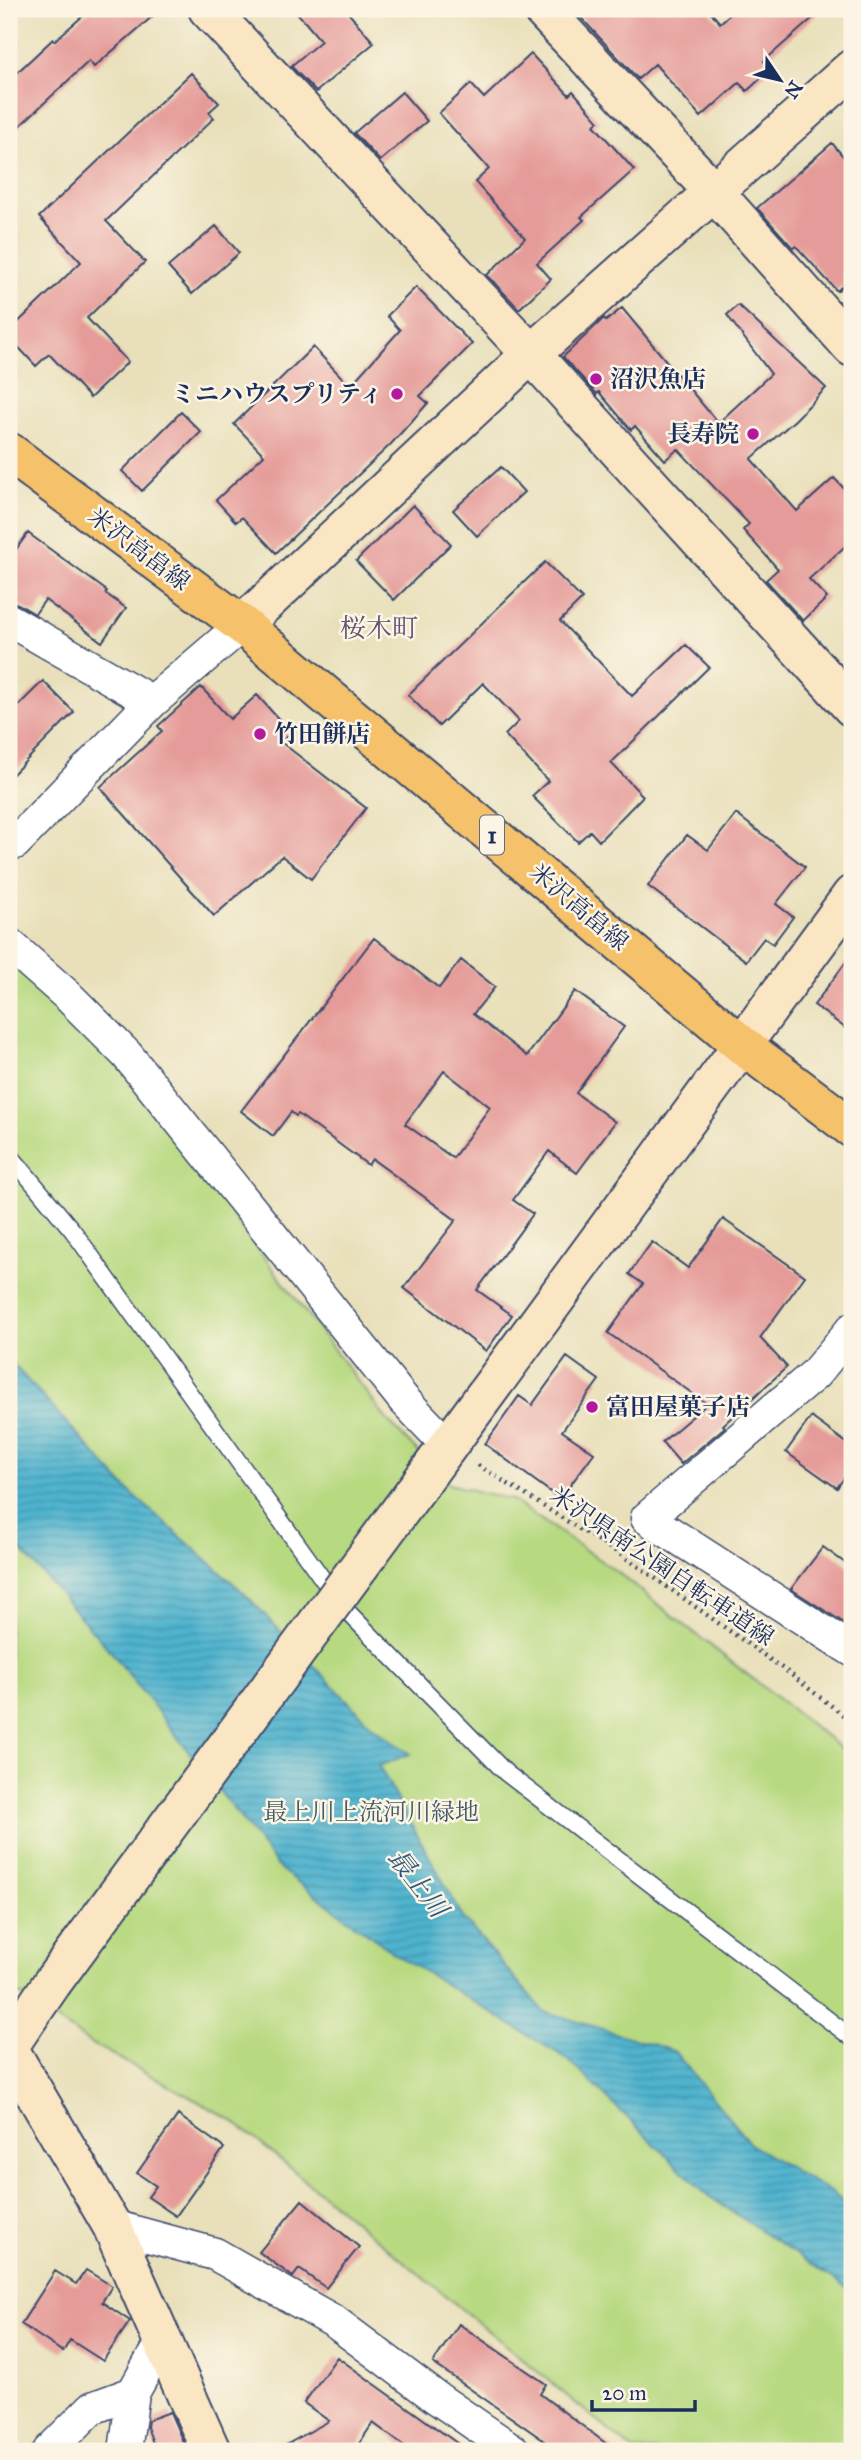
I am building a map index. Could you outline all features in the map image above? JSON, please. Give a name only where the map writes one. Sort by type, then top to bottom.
[{"type":"main road","name":"米沢高畠線","points":[[9,452],[242,625],[743,1045],[852,1128]]},
{"type":"street","points":[[208,9],[531,354],[852,707]]},
{"type":"street","points":[[542,9],[714,192],[852,347]]},
{"type":"street","points":[[15,843],[152,702],[242,625],[531,354],[852,69]]},
{"type":"street","points":[[9,620],[152,702]]},
{"type":"street","points":[[211,2451],[112,2225],[9,2047],[52,1983],[852,895]]},
{"type":"street","points":[[9,944],[69,997],[127,1055],[404,1400],[448,1446]]},
{"type":"street","points":[[852,1329],[815,1374],[647,1518],[852,1650]]},
{"type":"street","points":[[112,2225],[215,2254],[335,2322],[434,2396],[514,2451]]},
{"type":"street","points":[[125,2451],[133,2393],[162,2340]]},
{"type":"street","points":[[49,2451],[92,2407],[133,2393]]},
{"type":"lane","points":[[9,1154],[73,1231],[342,1606],[506,1773],[852,2038]]},
{"type":"path","name":"米沢県南公園自転車道線","points":[[448,1446],[635,1564],[789,1673],[852,1722]]},
{"type":"green space","name":"最上川上流河川緑地","points":[[9,959],[110,1053],[388,1421],[449,1484],[512,1500],[616,1571],[852,1757],[852,2451],[634,2451],[232,2120],[87,2041],[9,1987]]},
{"type":"water","name":"最上川","points":[[9,1360],[130,1492],[241,1590],[373,1727],[410,1754],[379,1766],[464,1919],[543,2011],[674,2051],[751,2145],[832,2193],[852,2209],[852,2291],[707,2195],[567,2059],[394,1953],[280,1869],[112,1653],[9,1536]]},
{"type":"building","points":[[91,9],[161,9],[94,67],[89,61],[9,136],[9,80],[53,39],[54,41]]},
{"type":"building","points":[[294,9],[345,9],[374,43],[316,92],[291,66],[321,41]]},
{"type":"building","points":[[573,9],[708,9],[720,23],[736,9],[823,9],[764,61],[771,69],[747,91],[739,83],[701,117],[655,64],[638,79]]},
{"type":"building","points":[[531,54],[569,95],[573,91],[599,121],[594,125],[634,170],[581,217],[584,220],[537,263],[551,279],[519,309],[487,275],[525,238],[475,182],[489,169],[439,113],[471,84],[484,98]]},
{"type":"building","points":[[191,73],[219,103],[209,112],[214,118],[106,221],[145,262],[87,318],[128,362],[90,398],[49,354],[36,366],[9,337],[9,331],[81,262],[39,217]]},
{"type":"building","points":[[402,92],[427,121],[380,161],[354,133]]},
{"type":"building","points":[[832,143],[852,167],[852,277],[837,291],[757,208]]},
{"type":"building","points":[[216,226],[239,253],[192,294],[168,267]]},
{"type":"building","points":[[416,287],[472,344],[420,396],[428,403],[391,444],[276,553],[242,517],[236,522],[216,500],[264,455],[234,424],[313,347],[350,386],[400,330],[387,316]]},
{"type":"building","points":[[738,305],[826,388],[751,459],[797,511],[834,478],[852,497],[852,540],[809,579],[827,598],[803,621],[766,580],[778,569],[743,530],[749,524],[678,449],[665,460],[635,426],[631,430],[599,392],[597,394],[563,357],[604,318],[606,321],[622,308],[718,423],[771,374],[727,315]]},
{"type":"building","points":[[181,412],[201,432],[142,491],[122,471]]},
{"type":"building","points":[[501,467],[524,492],[477,536],[453,510]]},
{"type":"building","points":[[413,505],[451,544],[394,600],[356,561]]},
{"type":"building","points":[[28,533],[126,608],[102,642],[45,600],[35,614],[9,602],[9,559]]},
{"type":"building","points":[[545,562],[582,599],[560,621],[632,696],[686,645],[709,667],[611,763],[643,796],[599,841],[590,831],[578,842],[532,796],[548,781],[505,735],[519,721],[483,683],[439,726],[408,695]]},
{"type":"building","points":[[43,681],[74,712],[9,778],[9,715]]},
{"type":"building","points":[[201,687],[230,719],[257,695],[291,733],[281,742],[366,808],[311,879],[282,856],[214,916],[100,787],[162,731],[158,726]]},
{"type":"building","points":[[736,814],[805,867],[776,904],[793,917],[773,944],[764,938],[746,961],[648,886],[687,835],[708,850]]},
{"type":"building","points":[[374,938],[439,988],[461,960],[495,987],[473,1014],[527,1056],[575,991],[624,1027],[576,1093],[615,1122],[577,1173],[549,1151],[513,1200],[533,1214],[477,1290],[512,1315],[486,1351],[404,1288],[456,1220],[372,1159],[368,1165],[298,1114],[296,1116],[291,1112],[273,1136],[241,1111]],"holes":[[[444,1071],[490,1107],[453,1158],[405,1124]]]},
{"type":"building","points":[[852,954],[852,1033],[814,1005]]},
{"type":"building","points":[[723,1219],[805,1276],[760,1338],[787,1367],[723,1425],[725,1427],[681,1464],[662,1442],[707,1404],[608,1333],[643,1284],[629,1274],[652,1242],[688,1268]]},
{"type":"building","points":[[567,1357],[599,1380],[562,1431],[594,1453],[560,1499],[485,1444],[519,1396],[532,1405]]},
{"type":"building","points":[[811,1417],[852,1447],[852,1466],[837,1488],[786,1452]]},
{"type":"building","points":[[823,1547],[852,1568],[852,1628],[791,1589]]},
{"type":"building","points":[[178,2115],[224,2148],[176,2216],[148,2197],[156,2186],[137,2173]]},
{"type":"building","points":[[302,2200],[359,2247],[326,2288],[299,2269],[293,2277],[259,2252]]},
{"type":"building","points":[[86,2270],[112,2286],[102,2302],[130,2321],[103,2361],[70,2340],[63,2352],[21,2324],[55,2271],[76,2284]]},
{"type":"building","points":[[459,2324],[546,2384],[540,2394],[616,2451],[559,2451],[433,2363]]},
{"type":"building","points":[[337,2357],[468,2451],[411,2451],[373,2423],[354,2451],[275,2451],[329,2421],[304,2403]]},
{"type":"building","points":[[170,2412],[187,2451],[156,2451],[147,2427],[148,2420]]},
{"type":"place","name":"沼沢魚店","points":[[596,379]]},
{"type":"place","name":"ミニハウスプリティ","points":[[397,394]]},
{"type":"place","name":"長寿院","points":[[753,434]]},
{"type":"place","name":"竹田餅店","points":[[260,734]]},
{"type":"place","name":"富田屋菓子店","points":[[592,1407]]},
{"type":"district","name":"桜木町","points":[[379,628]]}]
